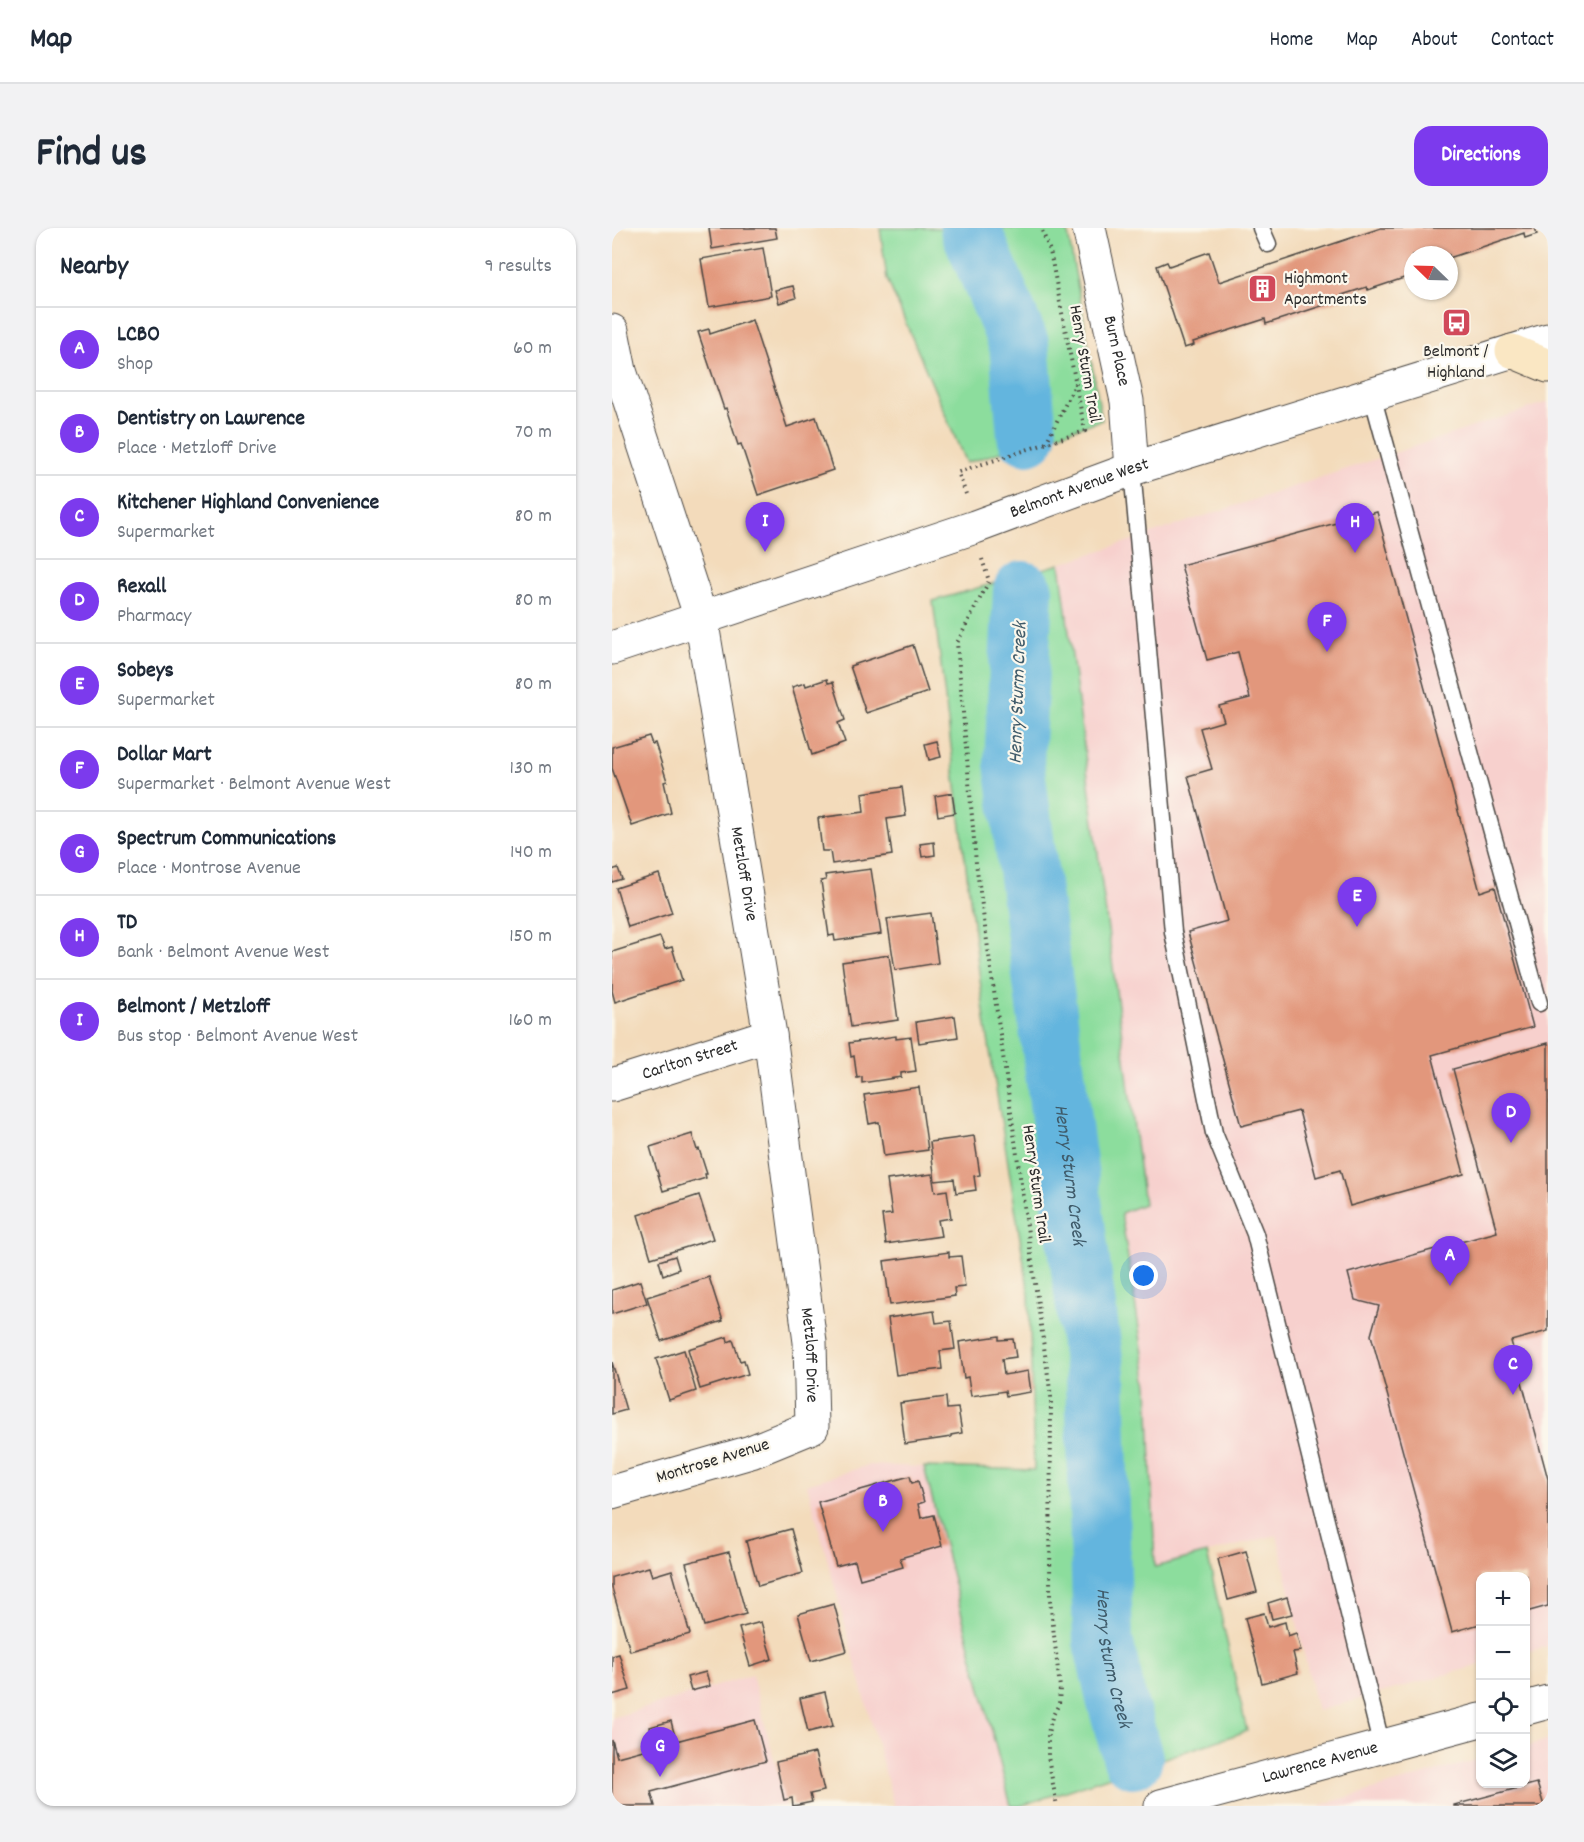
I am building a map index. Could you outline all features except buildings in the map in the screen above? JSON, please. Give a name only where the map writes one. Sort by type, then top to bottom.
[{"type":"main road","points":[[1512,351],[1548,366]]},
{"type":"street","name":"Burn Place","points":[[1093,230],[1127,400],[1132,469]]},
{"type":"street","name":"Metzloff Drive","points":[[612,331],[620,371],[701,618],[770,1035],[810,1342],[812,1427]]},
{"type":"street","name":"Belmont Avenue West","points":[[612,648],[975,527],[1132,469],[1548,340]]},
{"type":"street","name":"Carlton Street","points":[[612,1085],[770,1035]]},
{"type":"street","name":"Montrose Avenue","points":[[612,1492],[751,1452],[812,1427]]},
{"type":"street","points":[[1530,1707],[1548,1702]]},
{"type":"street","name":"Lawrence Avenue","points":[[1161,1806],[1203,1801],[1476,1721]]},
{"type":"lane","points":[[1261,228],[1268,244]]},
{"type":"lane","points":[[1371,395],[1539,1003]]},
{"type":"lane","points":[[1132,469],[1173,932],[1214,1133],[1255,1234],[1382,1747]]},
{"type":"path","name":"Henry Sturm Trail","points":[[964,487],[958,472],[1085,431],[1050,251],[1041,228]]},
{"type":"path","points":[[1046,444],[1076,382]]},
{"type":"path","name":"Henry Sturm Trail","points":[[986,572],[989,581],[957,643],[976,862],[1051,1397],[1050,1600],[1060,1688],[1059,1704],[1052,1717],[1048,1733],[1048,1757],[1057,1806]]},
{"type":"shaded area","points":[[1548,402],[1548,1646],[1530,1651],[1530,1572],[1476,1572],[1476,1666],[1317,1711],[1277,1535],[1155,1567],[1148,1386],[1121,1212],[1144,1204],[1060,564]]},
{"type":"shaded area","points":[[869,1465],[924,1467],[1011,1806],[894,1806],[807,1484]]},
{"type":"shaded area","points":[[752,1675],[786,1806],[612,1806],[612,1718]]},
{"type":"shaded area","points":[[1548,1740],[1548,1806],[1317,1806],[1476,1760],[1476,1788],[1530,1788],[1530,1745]]},
{"type":"green space","points":[[880,228],[1067,228],[1102,420],[966,463],[887,279]]},
{"type":"green space","points":[[1060,564],[1144,1204],[1121,1213],[1148,1386],[1155,1567],[1207,1553],[1247,1731],[1020,1806],[1011,1806],[924,1467],[1034,1470],[1029,1294],[985,1020],[933,601]]},
{"type":"waterway","name":"Henry Sturm Creek","points":[[970,228],[1019,344],[1027,435]]},
{"type":"waterway","name":"Henry Sturm Creek","points":[[1023,591],[1014,763],[1095,1375],[1103,1641],[1133,1758]]},
{"type":"place","name":"Highmont Apartments","points":[[1263,289]]},
{"type":"place","name":"Belmont / Highland","points":[[1456,323]]},
{"type":"place","name":"Belmont / Metzloff","points":[[765,552]]},
{"type":"place","name":"TD","points":[[1355,553]]},
{"type":"place","name":"Dollar Mart","points":[[1327,652]]},
{"type":"place","name":"Sobeys","points":[[1357,927]]},
{"type":"place","name":"Rexall","points":[[1511,1143]]},
{"type":"place","name":"LCBO","points":[[1450,1286]]},
{"type":"place","name":"Kitchener Highland Convenience","points":[[1513,1395]]},
{"type":"place","name":"Dentistry on Lawrence","points":[[883,1532]]},
{"type":"place","name":"Spectrum Communications","points":[[660,1777]]}]
